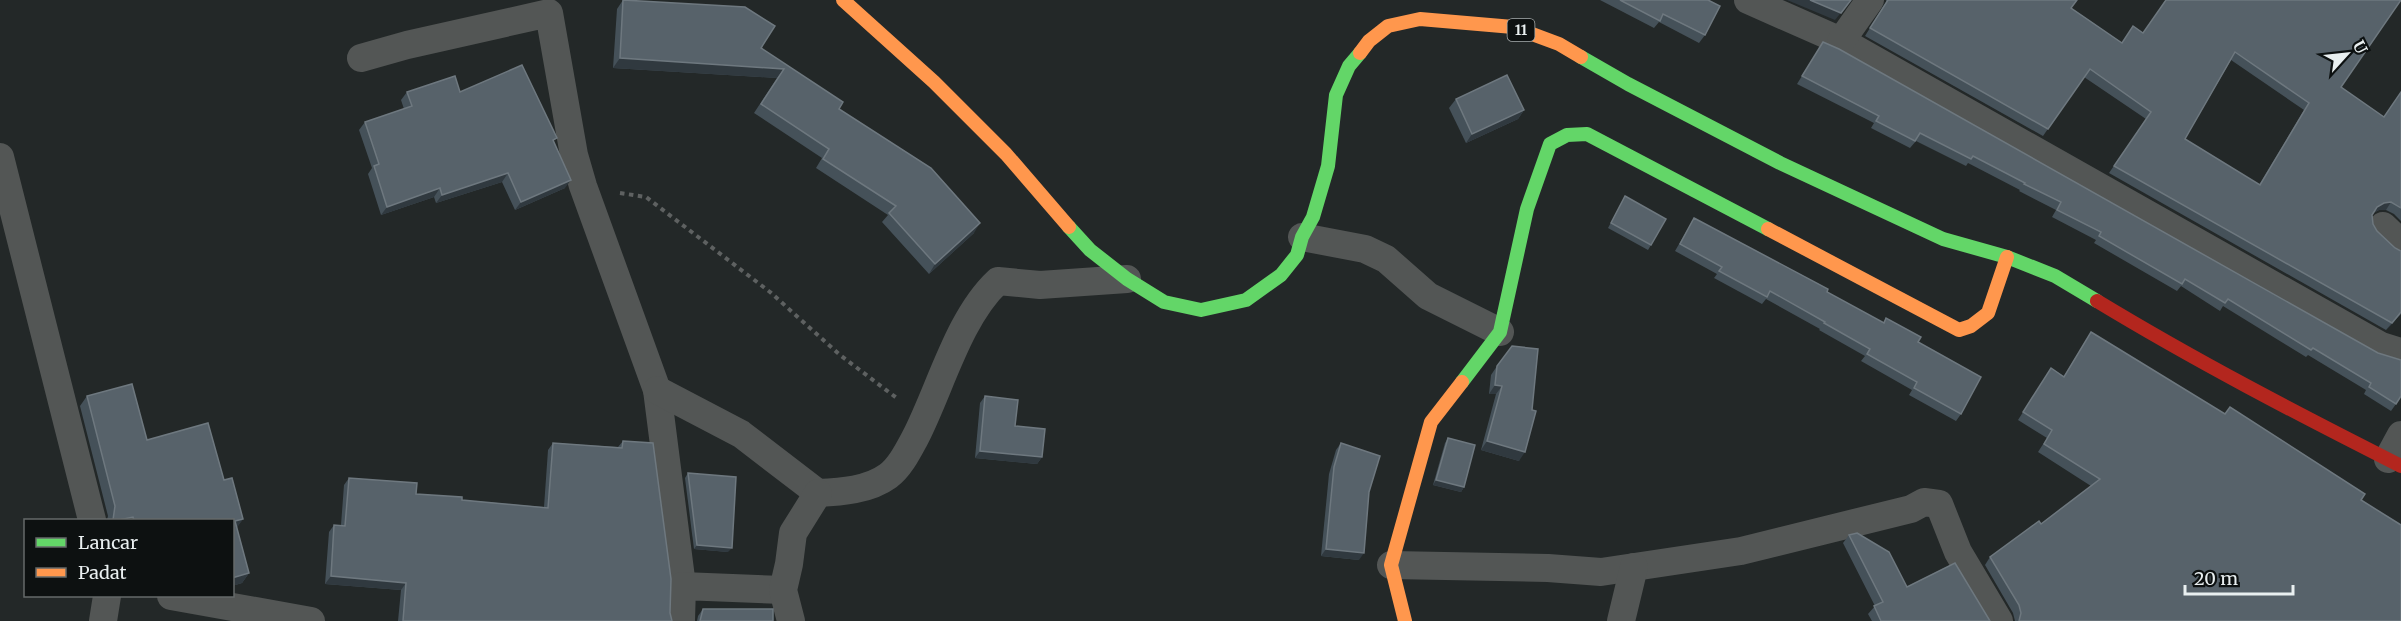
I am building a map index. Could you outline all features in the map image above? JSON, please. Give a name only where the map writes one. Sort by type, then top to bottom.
[{"type":"main road","name":"11","points":[[843,0],[934,82],[998,146],[1090,250],[1127,279],[1164,302],[1201,310],[1246,300],[1281,275],[1297,255],[1302,237],[1313,217],[1328,166],[1336,95],[1349,66],[1369,40],[1388,26],[1420,19],[1513,27],[1558,44],[1628,84],[1780,163],[1943,239],[2007,256],[2055,276],[2159,339],[2264,397],[2397,453]]},
{"type":"main road","points":[[1406,621],[1391,565],[1431,422],[1500,332],[1527,208],[1550,144],[1567,135],[1587,134],[1959,330],[1971,326],[1988,313],[2007,256]]},
{"type":"street","points":[[1748,0],[1841,41],[2381,346],[2401,352]]},
{"type":"street","points":[[1841,41],[1870,0]]},
{"type":"street","points":[[361,58],[407,45],[549,13],[574,155],[583,186],[657,390],[682,586],[681,621]]},
{"type":"street","points":[[0,157],[92,519]]},
{"type":"street","points":[[1302,237],[1365,249],[1376,254],[1406,275],[1428,296],[1500,332]]},
{"type":"street","points":[[657,390],[741,434],[818,493],[863,488],[889,475],[906,455],[923,423],[969,318],[988,290],[998,281],[1040,285],[1127,279]]},
{"type":"street","points":[[791,621],[783,590],[793,533],[818,493]]},
{"type":"street","points":[[1391,565],[1548,568],[1601,572],[1741,551],[1931,502],[1939,504],[1958,552],[2000,621]]},
{"type":"street","points":[[1621,621],[1634,567]]},
{"type":"street","points":[[682,586],[783,590]]},
{"type":"street","points":[[103,621],[107,597]]},
{"type":"street","points":[[177,597],[311,621]]},
{"type":"path","points":[[583,186],[646,197],[770,292],[840,355],[896,397],[923,423]]},
{"type":"building","points":[[623,0],[745,7],[775,26],[761,48],[843,102],[839,109],[931,168],[980,223],[935,264],[889,213],[896,206],[823,159],[829,149],[761,104],[784,69],[620,58]]},
{"type":"building","points":[[1620,0],[1708,0],[1720,6],[1705,35],[1663,14],[1660,21]]},
{"type":"building","points":[[1810,0],[1851,0],[1841,13]]},
{"type":"building","points":[[1888,0],[2077,0],[2071,8],[2122,43],[2133,26],[2143,33],[2166,0],[2401,0],[2341,87],[2384,117],[2401,92],[2401,208],[2391,202],[2384,203],[2377,207],[2372,215],[2377,231],[2401,251],[2401,312],[2392,323],[2114,166],[2151,112],[2090,69],[2048,129],[1870,28]],"holes":[[[2235,52],[2309,103],[2260,185],[2185,139]]]},
{"type":"building","points":[[1823,42],[2378,353],[2401,360],[2401,396],[2396,404],[2369,387],[2371,383],[2313,348],[2311,350],[2228,299],[2225,303],[2185,279],[2182,284],[2099,236],[2101,232],[2057,210],[2061,202],[1973,156],[1971,159],[1920,133],[1915,141],[1876,121],[1879,116],[1802,76]]},
{"type":"building","points":[[522,65],[557,138],[553,140],[571,180],[521,202],[508,173],[442,195],[440,188],[387,207],[374,166],[379,164],[365,122],[412,106],[407,92],[455,76],[460,92]]},
{"type":"building","points":[[1507,75],[1524,110],[1472,134],[1456,99]]},
{"type":"building","points":[[1625,196],[1666,219],[1651,245],[1611,223]]},
{"type":"building","points":[[1694,218],[1828,289],[1827,292],[1884,323],[1886,318],[1921,337],[1918,342],[1981,377],[1961,414],[1914,388],[1917,382],[1867,354],[1870,349],[1770,291],[1767,297],[1719,271],[1722,267],[1680,244]]},
{"type":"building","points":[[2091,332],[2225,414],[2230,407],[2365,494],[2361,500],[2401,525],[2401,621],[2019,621],[2021,613],[2019,605],[1990,557],[2039,521],[2041,524],[2100,479],[2044,444],[2052,430],[2023,412],[2051,368],[2064,377]]},
{"type":"building","points":[[1512,346],[1538,349],[1532,410],[1536,411],[1525,452],[1487,441],[1502,386],[1495,385],[1497,366]]},
{"type":"building","points":[[132,384],[147,440],[208,423],[224,480],[232,478],[243,519],[235,521],[249,573],[234,577],[234,519],[134,519],[133,517],[113,519],[115,506],[87,396]]},
{"type":"building","points":[[985,396],[1018,400],[1015,426],[1045,429],[1042,457],[980,451]]},
{"type":"building","points":[[1448,438],[1475,445],[1464,487],[1436,480]]},
{"type":"building","points":[[623,441],[653,443],[671,579],[670,613],[672,621],[403,621],[406,583],[331,576],[334,525],[345,526],[349,478],[417,483],[416,494],[462,497],[462,500],[548,508],[553,443],[622,448]]},
{"type":"building","points":[[1341,443],[1380,456],[1369,492],[1364,553],[1326,549],[1334,467]]},
{"type":"building","points":[[688,473],[736,477],[732,548],[697,545]]},
{"type":"building","points":[[1857,533],[1889,552],[1907,587],[1955,563],[1990,621],[1881,621],[1874,606],[1883,602],[1849,535]]},
{"type":"building","points":[[703,609],[773,609],[773,621],[700,621]]},
{"type":"traffic: fast","points":[[1069,227],[1090,250],[1127,279],[1164,302],[1201,310],[1246,300],[1281,275],[1297,255],[1302,237],[1313,217],[1328,166],[1336,95],[1349,66],[1360,53]]},
{"type":"traffic: fast","points":[[1581,57],[1780,163],[1943,239],[2007,257],[2055,276],[2097,301]]},
{"type":"traffic: fast","points":[[1462,382],[1500,332],[1527,209],[1550,144],[1567,135],[1587,134],[1768,229]]},
{"type":"traffic: slow","points":[[843,0],[934,82],[1006,154],[1069,227]]},
{"type":"traffic: slow","points":[[1360,53],[1369,41],[1388,26],[1420,19],[1513,27],[1559,44],[1581,57]]},
{"type":"traffic: slow","points":[[1768,229],[1959,330],[1971,326],[1988,313],[2007,257]]},
{"type":"traffic: slow","points":[[1405,621],[1391,565],[1431,422],[1462,382]]},
{"type":"traffic: jam","points":[[2097,301],[2172,345],[2401,466]]}]
